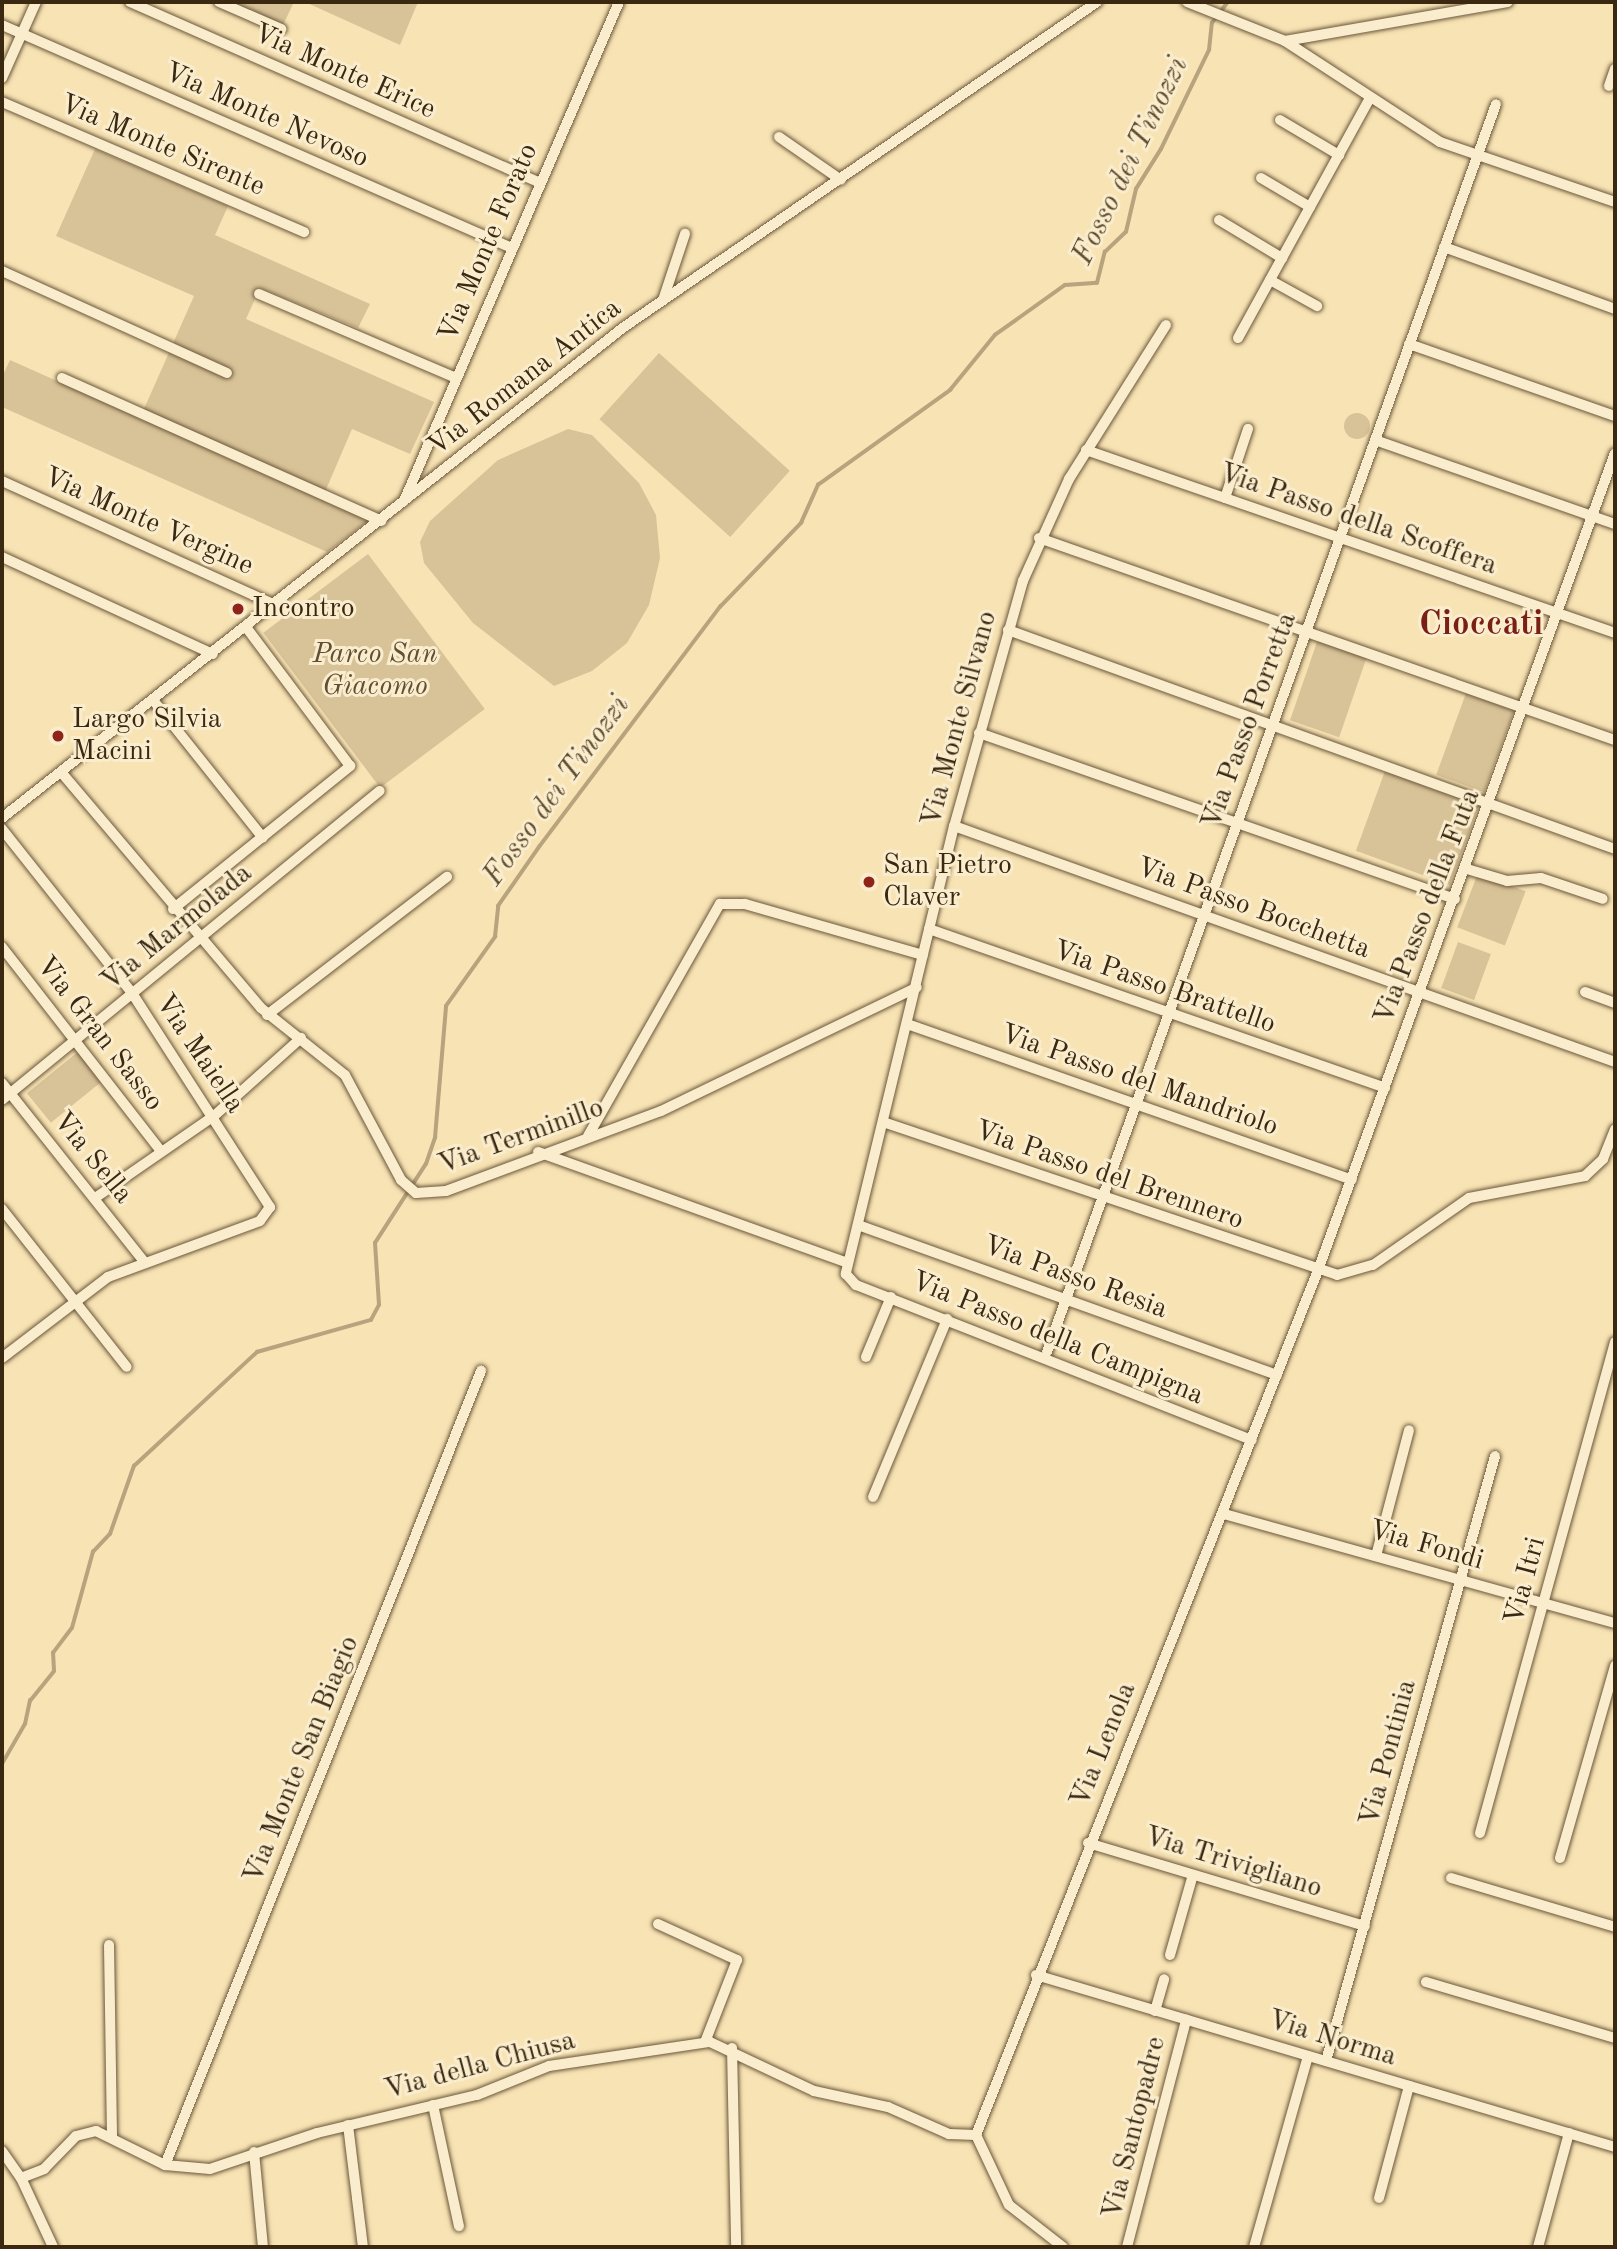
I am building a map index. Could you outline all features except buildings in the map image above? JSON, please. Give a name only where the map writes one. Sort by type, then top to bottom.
[{"type":"street","points":[[2,78],[36,2]]},
{"type":"street","name":"Via Monte Erice","points":[[130,2],[540,183]]},
{"type":"street","points":[[219,2],[281,29]]},
{"type":"street","points":[[605,2],[618,4]]},
{"type":"street","name":"Via Romana Antica","points":[[2,818],[663,300],[1097,2]]},
{"type":"street","points":[[1187,2],[1235,18],[1285,41],[1434,139],[1615,202]]},
{"type":"street","points":[[1285,41],[1508,2]]},
{"type":"street","name":"Via Monte Forato","points":[[403,504],[618,4]]},
{"type":"street","name":"Via Monte Nevoso","points":[[2,25],[512,248]]},
{"type":"street","points":[[1609,86],[1615,69]]},
{"type":"street","points":[[1238,338],[1370,98]]},
{"type":"street","name":"Via Monte Sirente","points":[[2,102],[304,232]]},
{"type":"street","name":"Via Passo Porretta","points":[[1047,1352],[1496,104]]},
{"type":"street","points":[[1280,120],[1339,155]]},
{"type":"street","points":[[779,137],[841,180]]},
{"type":"street","points":[[1261,178],[1310,207]]},
{"type":"street","points":[[1219,219],[1282,258]]},
{"type":"street","points":[[663,300],[685,234]]},
{"type":"street","points":[[1444,247],[1615,309]]},
{"type":"street","points":[[2,271],[227,373]]},
{"type":"street","points":[[1270,280],[1317,306]]},
{"type":"street","points":[[260,294],[456,377]]},
{"type":"street","name":"Via Monte Silvano","points":[[847,1278],[848,1263],[910,1025],[923,955],[954,826],[1008,630],[1040,538],[1086,450],[1166,325]]},
{"type":"street","points":[[1409,344],[1615,416]]},
{"type":"street","points":[[62,378],[382,520]]},
{"type":"street","points":[[1225,498],[1248,429]]},
{"type":"street","points":[[1375,439],[1615,524]]},
{"type":"street","name":"Via Passo della Scoffera","points":[[1086,450],[1615,633]]},
{"type":"street","name":"Via Passo della Futa","points":[[1277,1375],[1492,803],[1615,453]]},
{"type":"street","name":"Via Monte Vergine","points":[[2,481],[275,605]]},
{"type":"street","points":[[1040,538],[1615,740]]},
{"type":"street","points":[[2,557],[213,654]]},
{"type":"street","points":[[173,909],[344,776],[350,763],[246,628]]},
{"type":"street","points":[[1008,630],[1615,849]]},
{"type":"street","points":[[153,701],[263,838]]},
{"type":"street","points":[[979,733],[1455,899]]},
{"type":"street","name":"Via Terminillo","points":[[61,772],[173,909],[202,937],[267,1015],[301,1038],[354,1087],[410,1190],[446,1191],[538,1152],[677,1104],[917,987]]},
{"type":"street","name":"Via Marmolada","points":[[6,1096],[380,791]]},
{"type":"street","name":"Via Passo Bocchetta","points":[[954,826],[1615,1062]]},
{"type":"street","name":"Via Maiella","points":[[2,829],[132,993],[266,1196],[269,1211],[260,1221],[145,1263]]},
{"type":"street","points":[[1467,869],[1507,881],[1541,878],[1603,899]]},
{"type":"street","points":[[267,1015],[447,877]]},
{"type":"street","points":[[588,1136],[720,904],[745,904],[923,955]]},
{"type":"street","name":"Via Passo Brattello","points":[[929,929],[1385,1088]]},
{"type":"street","name":"Via Gran Sasso","points":[[2,947],[160,1150]]},
{"type":"street","points":[[1586,992],[1615,1003]]},
{"type":"street","name":"Via Passo del Mandriolo","points":[[910,1025],[1352,1180]]},
{"type":"street","points":[[95,1198],[160,1150],[214,1116],[301,1038]]},
{"type":"street","name":"Via Sella","points":[[2,1083],[6,1096],[95,1198],[145,1263]]},
{"type":"street","name":"Via Passo del Brennero","points":[[886,1122],[1317,1273],[1346,1275],[1369,1267],[1475,1196],[1585,1176],[1601,1162],[1615,1129]]},
{"type":"street","points":[[538,1152],[848,1263]]},
{"type":"street","points":[[4,1217],[127,1367]]},
{"type":"street","name":"Via Passo Resia","points":[[858,1225],[1277,1375]]},
{"type":"street","points":[[2,1358],[74,1301],[108,1278],[145,1263]]},
{"type":"street","name":"Via Passo della Campigna","points":[[847,1278],[1252,1440]]},
{"type":"street","points":[[866,1357],[891,1297]]},
{"type":"street","points":[[873,1497],[947,1320]]},
{"type":"street","name":"Via Itri","points":[[1480,1833],[1615,1342]]},
{"type":"street","name":"Via Monte San Biagio","points":[[165,2165],[481,1371]]},
{"type":"street","name":"Via Lenola","points":[[976,2135],[1088,1843],[1224,1514],[1277,1375]]},
{"type":"street","points":[[1376,1556],[1409,1430]]},
{"type":"street","name":"Via Pontinia","points":[[1326,2061],[1496,1455]]},
{"type":"street","name":"Via Fondi","points":[[1224,1514],[1615,1623]]},
{"type":"street","points":[[1560,1858],[1615,1666]]},
{"type":"street","name":"Via Trivigliano","points":[[1088,1843],[1365,1927]]},
{"type":"street","points":[[1170,1955],[1193,1875]]},
{"type":"street","points":[[1451,1878],[1615,1927]]},
{"type":"street","points":[[658,1924],[737,1960],[705,2042]]},
{"type":"street","points":[[109,1945],[112,2138]]},
{"type":"street","name":"Via Norma","points":[[1036,1975],[1615,2147]]},
{"type":"street","points":[[1155,2011],[1164,1979]]},
{"type":"street","points":[[1426,1982],[1615,2038]]},
{"type":"street","name":"Via Santopadre","points":[[1127,2247],[1186,2020]]},
{"type":"street","name":"Via della Chiusa","points":[[21,2178],[44,2169],[79,2134],[112,2138],[165,2165],[210,2169],[254,2152],[348,2125],[433,2105],[549,2066],[705,2042],[732,2048],[809,2090],[888,2107],[949,2134],[976,2135]]},
{"type":"street","points":[[732,2048],[736,2247]]},
{"type":"street","points":[[1254,2247],[1308,2056]]},
{"type":"street","points":[[1379,2198],[1409,2086]]},
{"type":"street","points":[[433,2105],[459,2226]]},
{"type":"street","points":[[348,2125],[363,2247]]},
{"type":"street","points":[[1538,2247],[1569,2133]]},
{"type":"street","points":[[976,2135],[1009,2205],[1063,2247]]},
{"type":"street","points":[[2,2151],[21,2178],[53,2247]]},
{"type":"street","points":[[254,2152],[263,2247]]},
{"type":"green space","points":[[231,2],[294,2],[283,25]]},
{"type":"green space","points":[[305,2],[418,2],[400,45]]},
{"type":"green space","points":[[95,149],[228,206],[215,235],[370,304],[358,328],[260,288],[246,319],[434,402],[410,454],[352,429],[322,499],[369,520],[327,552],[2,407],[2,377],[10,360],[140,418],[194,296],[56,236]]},
{"type":"green space","points":[[659,353],[790,471],[730,537],[599,419]]},
{"type":"green space","points":[[1357,413],[1367,416],[1370,426],[1367,436],[1357,439],[1347,436],[1344,426],[1347,416]]},
{"type":"green space","points":[[568,429],[592,435],[639,483],[656,515],[660,558],[649,605],[627,643],[592,671],[554,686],[473,623],[424,563],[420,542],[430,521],[498,460]]},
{"type":"green space","name":"Parco San Giacomo","points":[[368,554],[485,709],[380,788],[263,633]]},
{"type":"green space","points":[[1318,639],[1367,656],[1339,737],[1290,720]]},
{"type":"green space","points":[[1466,693],[1514,710],[1484,792],[1436,775]]},
{"type":"green space","points":[[1385,771],[1479,805],[1450,885],[1356,851]]},
{"type":"green space","points":[[1478,873],[1526,891],[1505,945],[1457,927]]},
{"type":"green space","points":[[1458,942],[1491,954],[1474,1000],[1441,988]]},
{"type":"green space","points":[[79,1051],[103,1081],[51,1123],[27,1093]]},
{"type":"waterway","name":"Fosso dei Tinozzi","points":[[2,1764],[25,1724],[30,1701],[54,1671],[53,1653],[72,1628],[93,1552],[110,1534],[134,1466],[257,1352],[371,1320],[379,1305],[375,1243],[426,1164],[435,1138],[446,1006],[495,937],[498,906],[539,847],[720,607],[801,523],[818,485],[950,390],[995,335],[1065,285],[1097,283],[1105,252],[1126,232],[1136,189],[1161,149],[1209,50],[1212,23],[1228,2]]},
{"type":"place","name":"Incontro","points":[[238,609]]},
{"type":"place","name":"Largo Silvia Macini","points":[[58,736]]},
{"type":"place","name":"San Pietro Claver","points":[[869,882]]},
{"type":"district","name":"Cioccati","points":[[1481,625]]}]
